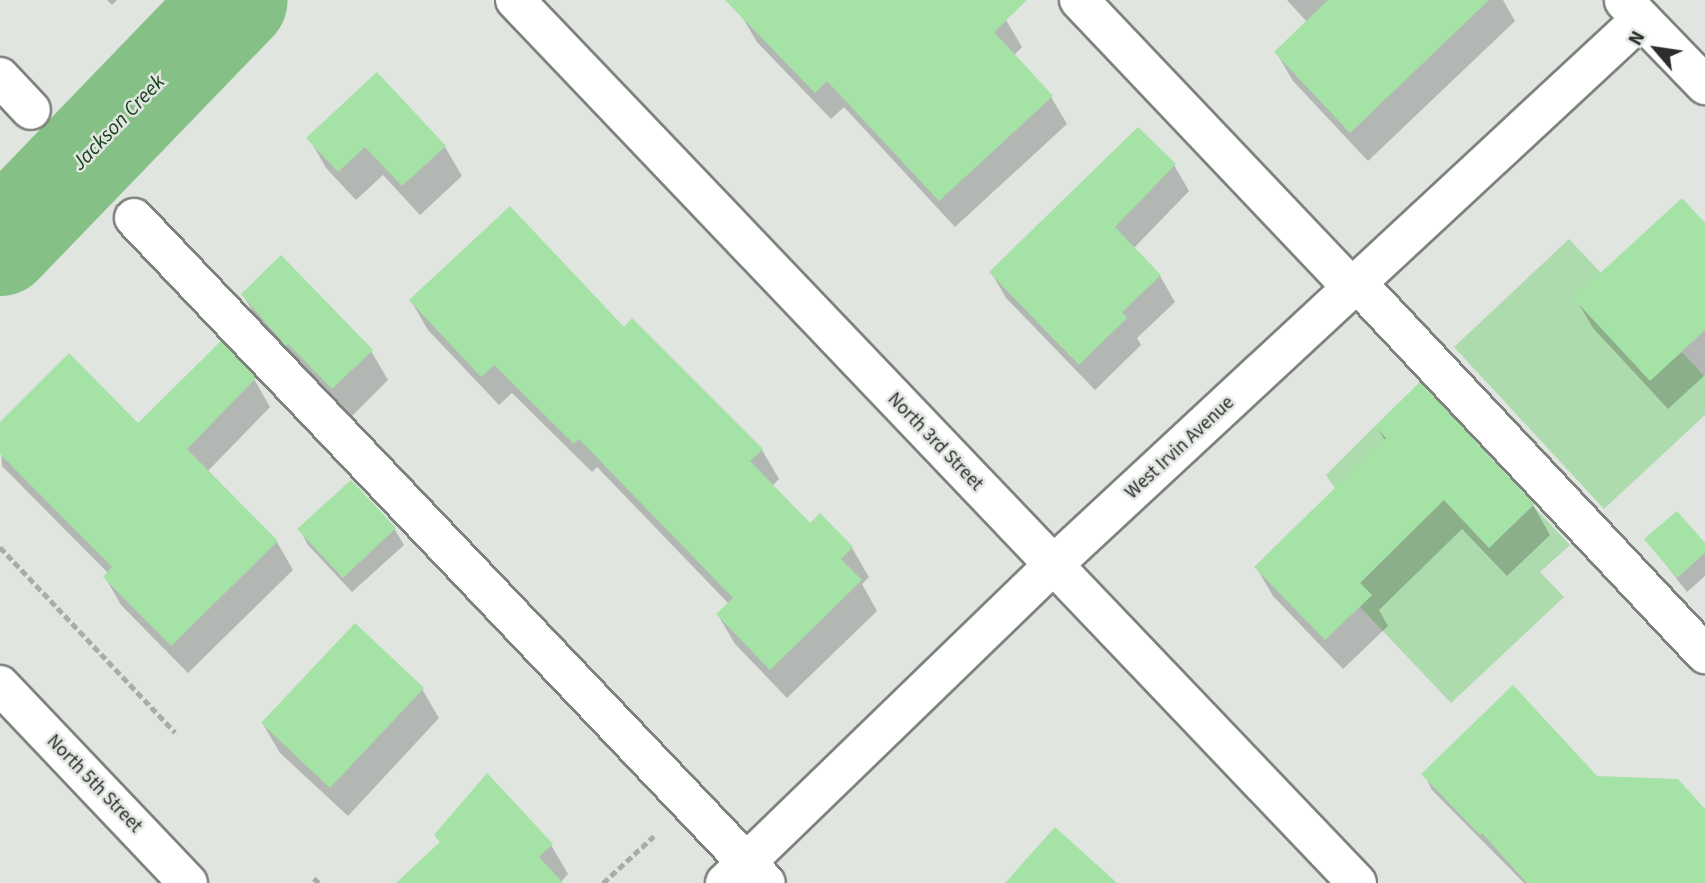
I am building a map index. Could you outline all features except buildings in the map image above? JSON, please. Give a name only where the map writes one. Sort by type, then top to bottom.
[{"type":"street","name":"North 3rd Street","points":[[514,0],[1357,883]]},
{"type":"street","points":[[1079,0],[1705,654]]},
{"type":"street","name":"West Irvin Avenue","points":[[746,876],[1052,566],[1354,285],[1632,9]]},
{"type":"street","points":[[1632,9],[1705,85]]},
{"type":"street","points":[[0,77],[31,110]]},
{"type":"street","points":[[134,218],[690,803],[746,876]]},
{"type":"street","name":"North 5th Street","points":[[0,685],[188,883]]},
{"type":"path","points":[[0,547],[175,732]]},
{"type":"path","points":[[603,883],[690,803]]},
{"type":"path","points":[[314,878],[319,883]]},
{"type":"green space","points":[[1569,239],[1601,273],[1574,299],[1650,380],[1682,352],[1705,377],[1705,415],[1604,509],[1454,347]]},
{"type":"green space","points":[[1375,426],[1489,548],[1533,506],[1570,545],[1540,572],[1564,597],[1451,703],[1360,607],[1372,595],[1360,583],[1410,533],[1335,488],[1326,475]]},
{"type":"waterway","name":"Jackson Creek","points":[[0,244],[236,0]]}]
